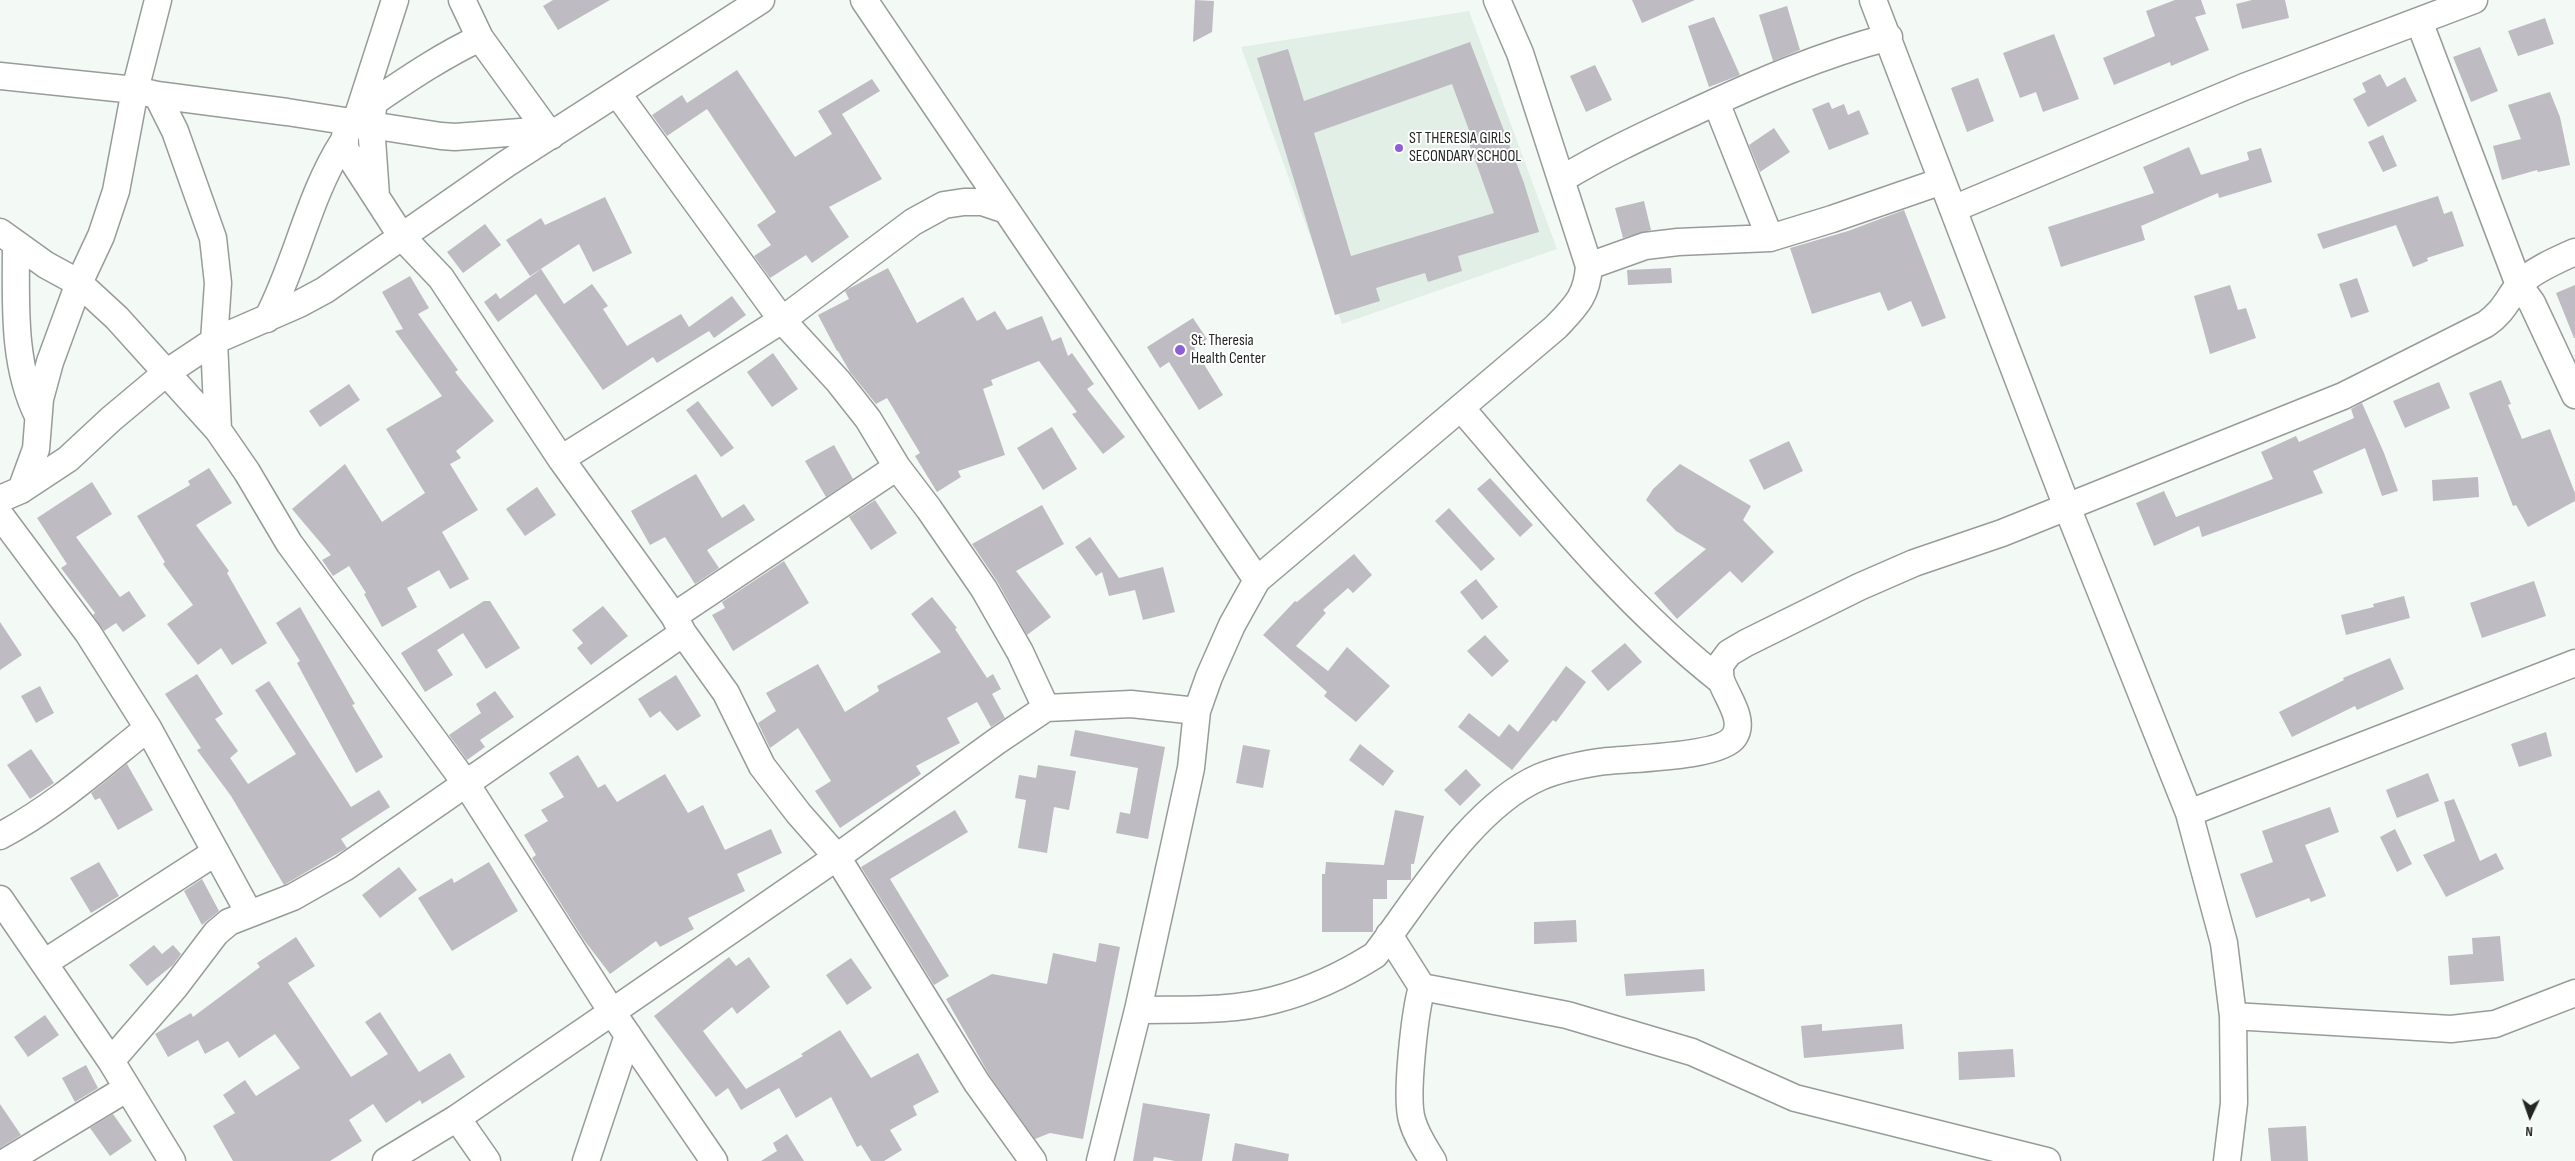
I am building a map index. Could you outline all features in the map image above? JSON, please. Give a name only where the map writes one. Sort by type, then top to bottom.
[{"type":"street","points":[[11,495],[36,448],[43,383],[79,283],[101,236],[146,92],[158,0]]},
{"type":"street","points":[[395,0],[360,121],[354,164],[402,237],[440,278],[562,459],[726,693],[762,766],[799,814],[837,857],[977,1083],[1033,1161]]},
{"type":"street","points":[[462,0],[480,38],[549,133]]},
{"type":"street","points":[[11,495],[68,460],[111,419],[166,373],[214,341],[267,319],[325,290],[549,133],[617,93],[761,0]]},
{"type":"street","points":[[864,0],[1256,580]]},
{"type":"street","points":[[1100,1161],[1138,1010],[1190,768],[1197,711],[1232,625],[1256,580],[1556,327],[1578,304],[1586,288],[1589,266],[1562,178],[1520,53],[1497,0]]},
{"type":"street","points":[[1873,0],[1889,37],[2067,507],[2189,813],[2224,942],[2233,1016],[2234,1103],[2227,1161]]},
{"type":"street","points":[[1953,209],[2244,87],[2474,0]]},
{"type":"street","points":[[2419,21],[2519,285],[2532,304],[2575,395]]},
{"type":"street","points":[[1562,178],[1604,154],[1786,70],[1844,49],[1889,37]]},
{"type":"street","points":[[267,319],[282,291],[320,183],[360,121],[429,65],[480,38]]},
{"type":"street","points":[[0,76],[146,92],[360,121],[456,137],[549,133]]},
{"type":"street","points":[[146,92],[175,130],[213,238],[218,283],[214,341],[218,430]]},
{"type":"street","points":[[617,93],[782,320],[838,382],[868,419],[897,467],[930,508],[984,589],[1020,652],[1046,708]]},
{"type":"street","points":[[1716,102],[1770,238]]},
{"type":"street","points":[[456,137],[473,149],[506,164]]},
{"type":"street","points":[[1589,266],[1645,246],[1678,242],[1770,238],[1942,181]]},
{"type":"street","points":[[562,459],[782,320],[913,222],[944,205],[982,202],[1003,208]]},
{"type":"street","points":[[8,239],[79,283],[117,318],[218,430],[247,472],[289,543],[466,785],[612,1012],[714,1161]]},
{"type":"street","points":[[8,239],[16,298],[22,374],[25,388],[38,416]]},
{"type":"street","points":[[1138,1010],[1225,1008],[1274,1000],[1352,969],[1375,955],[1475,825],[1510,793],[1541,777],[1569,768],[1600,762],[1698,752],[1721,746],[1734,738],[1738,727],[1720,680],[1720,665],[1729,653],[1746,643],[1859,587],[1914,563],[2067,507],[2267,428],[2394,372],[2486,324],[2500,313],[2519,285],[2552,262],[2575,252]]},
{"type":"street","points":[[1461,408],[1623,592],[1690,656],[1720,680]]},
{"type":"street","points":[[111,1061],[175,987],[216,932],[229,922],[249,912],[293,897],[344,868],[466,785],[679,625],[897,467]]},
{"type":"street","points":[[0,516],[88,633],[148,728],[249,912]]},
{"type":"street","points":[[2189,813],[2575,663]]},
{"type":"street","points":[[386,1161],[457,1118],[612,1012],[837,857],[998,740],[1046,708],[1132,704],[1197,711]]},
{"type":"street","points":[[0,836],[36,815],[74,789],[148,728]]},
{"type":"street","points":[[44,963],[216,852]]},
{"type":"street","points":[[0,899],[111,1061],[126,1089],[172,1161]]},
{"type":"street","points":[[1389,935],[1422,986],[1567,1015],[1692,1052],[1795,1098],[2047,1161]]},
{"type":"street","points":[[1422,986],[1416,1007],[1410,1084],[1411,1118],[1419,1139],[1432,1161]]},
{"type":"street","points":[[2233,1016],[2451,1029],[2495,1024],[2575,993]]},
{"type":"street","points":[[586,1161],[628,1035]]},
{"type":"street","points":[[7,1161],[126,1089]]},
{"type":"street","points":[[457,1118],[487,1161]]},
{"type":"shaded area","name":"ST THERESIA GIRLS SECONDARY SCHOOL","points":[[1469,11],[1557,249],[1342,324],[1241,47]]},
{"type":"building","points":[[553,0],[610,0],[558,30],[543,6]]},
{"type":"building","points":[[1195,0],[1214,1],[1212,32],[1193,42]]},
{"type":"building","points":[[1632,0],[1695,0],[1642,23]]},
{"type":"building","points":[[2175,0],[2201,0],[2206,14],[2195,17],[2209,50],[2171,66],[2170,62],[2114,85],[2103,58],[2155,36],[2146,11]]},
{"type":"building","points":[[2252,0],[2285,0],[2289,18],[2242,29],[2236,4]]},
{"type":"building","points":[[1787,6],[1800,50],[1773,61],[1759,15]]},
{"type":"building","points":[[1714,17],[1740,75],[1709,87],[1688,26]]},
{"type":"building","points":[[2545,18],[2554,44],[2518,56],[2508,31]]},
{"type":"building","points":[[2054,34],[2079,99],[2043,112],[2036,92],[2020,98],[2003,53]]},
{"type":"building","points":[[1470,42],[1524,183],[1539,232],[1458,256],[1462,271],[1428,282],[1425,273],[1376,288],[1380,301],[1335,315],[1257,58],[1288,49],[1304,101]],"holes":[[[1452,84],[1473,141],[1469,143],[1494,213],[1351,256],[1314,133]]]},
{"type":"building","points":[[2480,47],[2498,91],[2471,102],[2453,57]]},
{"type":"building","points":[[1595,65],[1612,100],[1586,112],[1570,76]]},
{"type":"building","points":[[737,70],[795,157],[832,134],[818,111],[872,79],[880,91],[842,114],[882,179],[829,207],[849,237],[812,263],[806,255],[770,278],[754,256],[771,245],[757,225],[776,212],[707,109],[667,136],[652,115],[682,95],[687,103]]},
{"type":"building","points":[[2380,74],[2387,87],[2405,77],[2417,101],[2368,127],[2353,99],[2366,92],[2362,83]]},
{"type":"building","points":[[1978,78],[1994,121],[1967,132],[1951,88]]},
{"type":"building","points":[[2550,92],[2560,117],[2570,165],[2538,172],[2537,170],[2502,180],[2493,146],[2521,139],[2508,105]]},
{"type":"building","points":[[1829,102],[1832,109],[1844,104],[1848,115],[1859,110],[1869,134],[1829,150],[1812,109]]},
{"type":"building","points":[[1774,128],[1790,152],[1760,172],[1749,145]]},
{"type":"building","points":[[2383,135],[2397,166],[2383,172],[2368,142]]},
{"type":"building","points":[[2189,147],[2201,175],[2249,160],[2247,152],[2261,148],[2272,182],[2219,198],[2218,193],[2141,226],[2145,240],[2061,267],[2048,227],[2154,193],[2143,167]]},
{"type":"building","points":[[2438,196],[2444,214],[2452,211],[2464,246],[2427,258],[2428,261],[2413,267],[2396,225],[2323,249],[2317,234]]},
{"type":"building","points":[[605,197],[632,253],[593,272],[579,244],[530,276],[506,240],[541,218],[545,225]]},
{"type":"building","points":[[1644,201],[1651,230],[1623,238],[1615,208]]},
{"type":"building","points":[[1904,210],[1946,318],[1922,327],[1911,301],[1888,311],[1880,292],[1812,314],[1790,248],[1848,231]]},
{"type":"building","points":[[485,224],[501,245],[463,273],[447,252]]},
{"type":"building","points":[[888,268],[917,323],[963,297],[977,321],[995,311],[1007,330],[1042,316],[1052,341],[1061,337],[1068,356],[1072,353],[1094,384],[1087,389],[1125,437],[1103,454],[1072,414],[1077,412],[1039,361],[991,380],[993,385],[983,389],[1005,455],[958,471],[961,477],[937,492],[915,456],[920,453],[887,398],[876,404],[850,372],[818,315],[849,299],[845,291]]},
{"type":"building","points":[[1671,268],[1672,283],[1628,285],[1627,270]]},
{"type":"building","points":[[541,269],[564,304],[592,284],[608,306],[603,309],[627,346],[681,314],[689,327],[732,296],[746,315],[714,338],[709,331],[657,363],[653,357],[603,390],[536,294],[498,322],[484,302],[496,293],[500,299]]},
{"type":"building","points":[[410,276],[429,308],[418,314],[458,370],[455,372],[494,421],[456,451],[461,458],[450,464],[478,510],[442,532],[469,579],[450,589],[439,570],[407,588],[417,607],[382,627],[364,594],[366,593],[349,566],[333,576],[322,560],[331,555],[292,509],[345,464],[382,522],[425,493],[386,429],[442,396],[395,331],[403,329],[382,292]]},
{"type":"building","points":[[2357,278],[2369,312],[2351,318],[2339,284]]},
{"type":"building","points":[[2230,285],[2238,310],[2246,308],[2256,338],[2210,354],[2194,296]]},
{"type":"building","points":[[2575,285],[2575,338],[2574,338],[2556,293]]},
{"type":"building","points":[[1193,318],[1207,339],[1194,348],[1223,395],[1199,410],[1169,362],[1160,368],[1147,347]]},
{"type":"building","points":[[773,353],[798,389],[772,407],[747,372]]},
{"type":"building","points":[[2501,380],[2511,404],[2508,405],[2522,439],[2550,429],[2575,493],[2575,501],[2528,527],[2516,505],[2513,506],[2469,393]]},
{"type":"building","points":[[2439,382],[2450,408],[2405,428],[2393,401]]},
{"type":"building","points":[[349,384],[360,400],[320,427],[309,411]]},
{"type":"building","points":[[698,401],[734,448],[721,457],[686,410]]},
{"type":"building","points":[[2362,403],[2398,491],[2382,496],[2365,448],[2313,471],[2323,493],[2202,537],[2199,526],[2154,546],[2136,503],[2164,491],[2176,517],[2273,479],[2261,452],[2296,436],[2299,442],[2354,418],[2351,409]]},
{"type":"building","points":[[1052,427],[1077,469],[1043,490],[1017,448]]},
{"type":"building","points":[[1789,441],[1803,471],[1764,490],[1749,460]]},
{"type":"building","points":[[834,445],[853,479],[826,497],[805,461]]},
{"type":"building","points":[[1680,464],[1751,506],[1743,520],[1774,552],[1742,583],[1730,571],[1677,619],[1654,593],[1706,549],[1676,531],[1646,500],[1653,489]]},
{"type":"building","points":[[209,468],[232,503],[196,525],[229,571],[227,573],[267,643],[232,665],[221,648],[198,665],[167,624],[193,605],[163,564],[165,562],[137,516],[190,485],[188,481]]},
{"type":"building","points":[[696,474],[722,518],[744,504],[755,520],[707,550],[719,568],[695,584],[665,537],[650,545],[631,511]]},
{"type":"building","points":[[2478,477],[2479,497],[2433,501],[2432,480]]},
{"type":"building","points":[[1490,478],[1533,525],[1520,537],[1477,489]]},
{"type":"building","points":[[92,482],[112,514],[76,537],[120,597],[129,591],[146,616],[123,632],[116,623],[104,631],[93,615],[95,613],[61,568],[67,564],[37,518]]},
{"type":"building","points":[[537,487],[556,515],[525,536],[506,509]]},
{"type":"building","points":[[875,500],[897,533],[871,550],[849,517]]},
{"type":"building","points":[[1042,505],[1064,544],[1016,571],[1051,617],[1027,635],[997,581],[972,544]]},
{"type":"building","points":[[1449,508],[1495,559],[1481,571],[1435,521]]},
{"type":"building","points":[[1090,537],[1119,578],[1163,567],[1175,612],[1143,620],[1135,590],[1109,596],[1102,572],[1096,576],[1075,547]]},
{"type":"building","points":[[1354,554],[1372,575],[1353,593],[1348,588],[1323,610],[1326,613],[1296,646],[1328,671],[1347,647],[1390,686],[1356,722],[1324,696],[1327,692],[1263,635],[1295,601],[1297,602]]},
{"type":"building","points":[[784,561],[809,603],[733,651],[712,615],[725,608],[722,602]]},
{"type":"building","points":[[1476,579],[1498,607],[1482,620],[1460,592]]},
{"type":"building","points":[[2534,581],[2546,616],[2482,638],[2470,603]]},
{"type":"building","points":[[2404,596],[2410,618],[2346,635],[2341,615],[2374,607],[2373,604]]},
{"type":"building","points":[[932,597],[957,628],[955,629],[987,678],[993,674],[1001,689],[992,694],[1005,718],[991,727],[977,702],[947,718],[960,743],[916,766],[921,774],[840,828],[815,791],[831,781],[798,728],[770,748],[758,723],[776,711],[766,693],[818,664],[845,712],[879,691],[877,686],[941,652],[911,614]]},
{"type":"building","points":[[484,601],[490,601],[520,648],[486,669],[463,633],[437,650],[453,675],[425,692],[401,653]]},
{"type":"building","points":[[603,606],[628,636],[591,665],[577,648],[583,643],[572,630]]},
{"type":"building","points":[[300,607],[355,704],[352,705],[383,757],[356,773],[297,663],[300,661],[276,623]]},
{"type":"building","points":[[0,622],[22,655],[0,670]]},
{"type":"building","points":[[1485,635],[1509,661],[1492,677],[1467,651]]},
{"type":"building","points":[[1625,643],[1642,662],[1608,691],[1591,671]]},
{"type":"building","points":[[2390,658],[2404,689],[2357,710],[2355,706],[2292,737],[2279,712],[2344,680],[2343,678]]},
{"type":"building","points":[[1566,666],[1586,682],[1556,722],[1553,720],[1512,770],[1458,727],[1469,713],[1499,737],[1509,724],[1518,732]]},
{"type":"building","points":[[197,674],[223,714],[215,719],[238,751],[230,758],[248,784],[296,754],[255,690],[269,681],[351,807],[379,790],[390,807],[341,839],[347,848],[284,885],[231,796],[197,750],[201,748],[165,694]]},
{"type":"building","points":[[676,675],[701,716],[677,731],[660,711],[650,718],[638,699]]},
{"type":"building","points":[[40,686],[54,713],[36,723],[21,696]]},
{"type":"building","points":[[495,691],[514,717],[480,740],[485,747],[467,760],[449,735],[481,713],[476,704]]},
{"type":"building","points":[[1075,730],[1165,747],[1148,839],[1116,833],[1120,812],[1130,814],[1138,768],[1070,756]]},
{"type":"building","points":[[2546,732],[2552,756],[2519,767],[2511,744]]},
{"type":"building","points":[[1360,744],[1394,771],[1383,786],[1349,760]]},
{"type":"building","points":[[1243,745],[1270,750],[1263,788],[1236,783]]},
{"type":"building","points":[[31,749],[54,783],[30,799],[7,765]]},
{"type":"building","points":[[578,755],[598,788],[605,784],[617,802],[665,774],[688,813],[703,805],[725,850],[771,829],[782,853],[737,874],[745,891],[688,918],[694,929],[660,947],[656,941],[610,974],[584,940],[532,858],[536,855],[524,835],[548,821],[541,810],[564,797],[549,773]]},
{"type":"building","points":[[127,764],[153,810],[118,830],[100,798],[95,800],[91,793]]},
{"type":"building","points":[[1038,765],[1076,771],[1069,810],[1054,807],[1047,853],[1018,848],[1026,800],[1015,798],[1019,775],[1036,778]]},
{"type":"building","points":[[1466,769],[1481,785],[1460,806],[1444,790]]},
{"type":"building","points":[[2428,773],[2439,801],[2397,818],[2386,790]]},
{"type":"building","points":[[2454,799],[2480,861],[2496,853],[2504,869],[2446,897],[2423,855],[2455,841],[2444,802]]},
{"type":"building","points":[[2330,807],[2339,832],[2305,845],[2326,896],[2311,902],[2309,898],[2256,918],[2240,874],[2273,862],[2262,831]]},
{"type":"building","points":[[955,810],[968,832],[890,879],[949,976],[934,985],[861,867]]},
{"type":"building","points":[[1395,810],[1424,816],[1414,864],[1411,864],[1411,880],[1387,880],[1387,899],[1373,899],[1373,932],[1322,932],[1322,874],[1325,874],[1326,862],[1384,865]]},
{"type":"building","points":[[2395,829],[2412,864],[2397,872],[2380,837]]},
{"type":"building","points":[[99,862],[119,896],[91,913],[70,878]]},
{"type":"building","points":[[489,862],[518,911],[452,951],[418,898],[452,878],[454,883]]},
{"type":"building","points":[[399,867],[417,890],[380,918],[362,895]]},
{"type":"building","points":[[202,879],[219,911],[202,925],[184,891]]},
{"type":"building","points":[[1576,920],[1577,942],[1534,944],[1534,922]]},
{"type":"building","points":[[2500,936],[2504,981],[2450,985],[2448,956],[2473,954],[2472,938]]},
{"type":"building","points":[[296,937],[315,966],[288,983],[351,1077],[388,1054],[365,1022],[380,1012],[419,1072],[450,1053],[465,1077],[422,1104],[420,1100],[386,1123],[373,1104],[349,1120],[362,1141],[330,1161],[233,1161],[213,1126],[235,1113],[223,1095],[245,1080],[256,1096],[300,1068],[275,1034],[239,1058],[228,1041],[205,1054],[198,1040],[168,1057],[155,1034],[191,1013],[193,1017],[260,967],[257,963]]},
{"type":"building","points":[[1099,943],[1120,947],[1083,1139],[1050,1133],[1035,1139],[990,1076],[946,999],[992,974],[1047,984],[1053,953],[1096,962]]},
{"type":"building","points":[[154,945],[162,954],[173,945],[181,954],[173,965],[147,986],[129,965]]},
{"type":"building","points":[[729,957],[736,966],[749,957],[770,987],[737,1014],[732,1007],[703,1031],[746,1089],[803,1056],[801,1054],[840,1030],[871,1078],[918,1053],[939,1092],[913,1106],[917,1115],[890,1130],[902,1150],[884,1161],[871,1161],[861,1145],[857,1147],[831,1097],[796,1118],[779,1088],[741,1110],[728,1088],[716,1097],[654,1016]]},
{"type":"building","points":[[851,958],[872,988],[847,1005],[826,975]]},
{"type":"building","points":[[1704,969],[1705,991],[1626,996],[1624,974]]},
{"type":"building","points":[[45,1015],[59,1035],[28,1057],[14,1037]]},
{"type":"building","points":[[1822,1024],[1822,1031],[1902,1024],[1904,1049],[1804,1058],[1801,1026]]},
{"type":"building","points":[[2013,1049],[2015,1077],[1959,1080],[1958,1052]]},
{"type":"building","points":[[86,1065],[98,1088],[75,1102],[62,1078]]},
{"type":"building","points":[[1143,1103],[1210,1114],[1202,1161],[1175,1161],[1154,1157],[1153,1161],[1133,1161]]},
{"type":"building","points":[[0,1104],[21,1135],[0,1148]]},
{"type":"building","points":[[113,1114],[132,1141],[110,1156],[90,1128]]},
{"type":"building","points":[[2306,1126],[2308,1161],[2271,1161],[2268,1128]]},
{"type":"building","points":[[787,1134],[804,1161],[761,1161],[777,1151],[773,1143]]},
{"type":"building","points":[[1235,1143],[1289,1154],[1288,1161],[1232,1161]]},
{"type":"place","name":"ST THERESIA GIRLS SECONDARY SCHOOL","points":[[1399,148]]},
{"type":"place","name":"St. Theresia Health Center","points":[[1180,350]]}]
